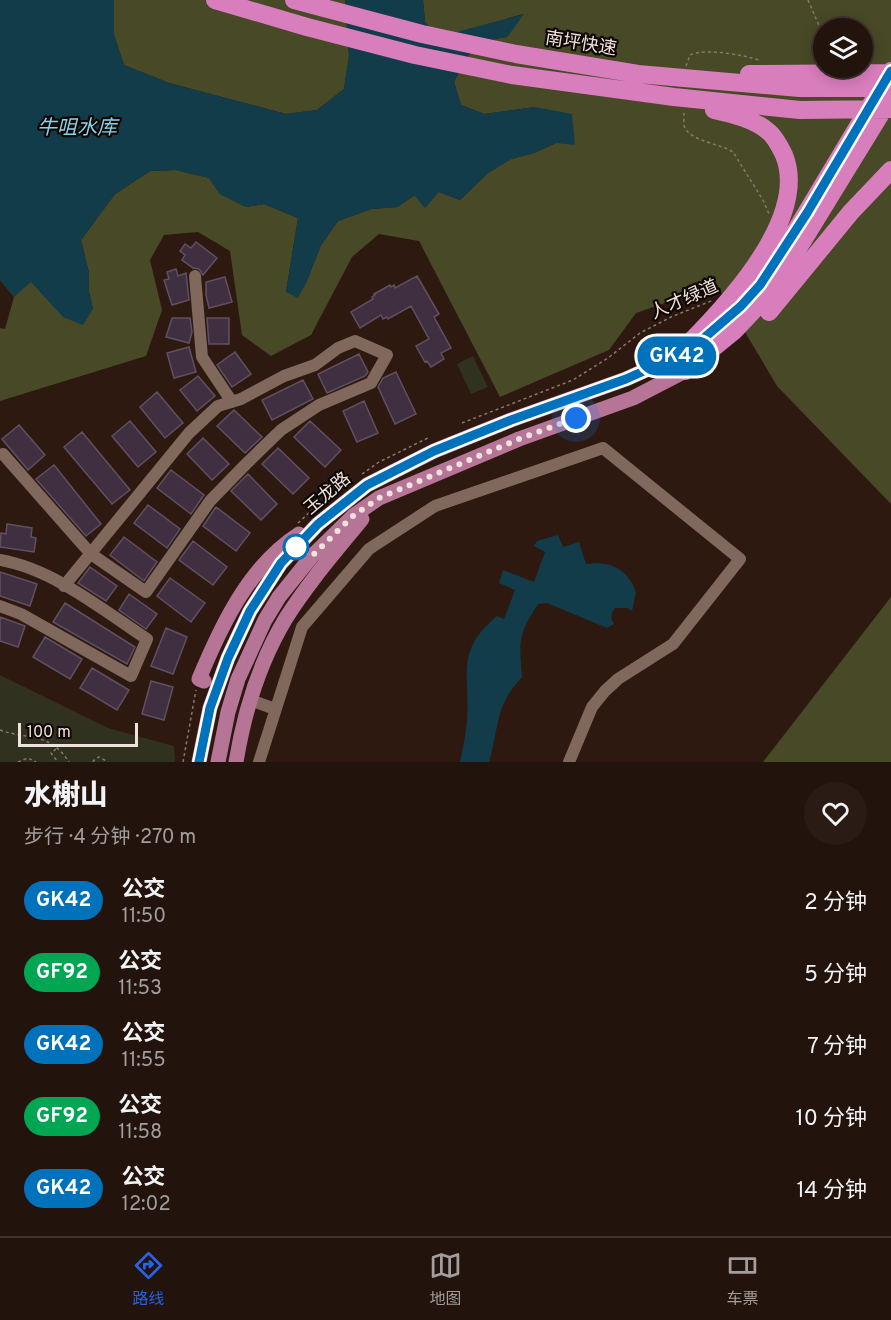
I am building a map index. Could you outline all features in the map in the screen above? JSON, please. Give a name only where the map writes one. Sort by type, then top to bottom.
[{"type":"highway","points":[[215,0],[415,55],[512,75],[633,92],[800,110],[891,109]]},
{"type":"highway","name":"南坪快速","points":[[294,0],[422,34],[516,54],[638,74]]},
{"type":"highway","points":[[638,74],[891,72],[822,200]]},
{"type":"highway","points":[[638,74],[799,88],[891,88]]},
{"type":"highway","points":[[633,92],[738,116],[756,123],[770,133],[780,146],[787,162],[789,182],[786,203],[755,267],[680,364]]},
{"type":"highway","points":[[680,364],[760,285],[822,200],[891,97]]},
{"type":"highway","points":[[680,364],[730,346],[754,328],[776,306],[851,212],[891,170]]},
{"type":"main road","name":"玉龙路","points":[[218,762],[228,712],[238,679],[265,620],[279,597],[312,556],[353,516],[379,498],[519,439],[633,398],[680,364]]},
{"type":"main road","name":"玉龙路","points":[[199,762],[210,708],[228,658],[250,611],[281,563],[318,524],[367,485],[434,451],[511,420],[626,379],[680,364]]},
{"type":"main road","points":[[236,762],[245,698],[275,639],[301,596],[379,498]]},
{"type":"main road","points":[[204,681],[199,679],[228,616],[265,562],[275,551],[318,524]]},
{"type":"street","points":[[195,276],[202,357],[232,402]]},
{"type":"street","points":[[3,454],[91,554],[146,592],[210,501],[246,464],[281,430],[319,405],[371,383],[387,355],[355,341],[338,348],[315,365],[284,376],[241,399],[218,406],[189,433],[91,554],[64,586]]},
{"type":"street","points":[[259,762],[302,627],[369,549],[435,506],[603,448],[740,559],[672,644],[605,691],[592,707],[569,762]]},
{"type":"street","points":[[0,560],[25,566],[64,586],[147,639],[131,676],[21,614],[0,606]]},
{"type":"street","points":[[245,698],[275,709]]},
{"type":"path","points":[[808,0],[816,18]]},
{"type":"path","points":[[686,67],[690,55],[700,52],[747,56],[767,63]]},
{"type":"path","points":[[683,108],[685,128],[690,134],[727,147],[733,152],[763,200],[769,216]]},
{"type":"path","name":"人才绿道","points":[[462,423],[573,380],[608,358],[640,333],[671,317],[718,299]]},
{"type":"path","points":[[0,730],[11,734],[39,737],[62,752],[69,762]]},
{"type":"path","points":[[57,748],[51,753],[58,762]]},
{"type":"path","points":[[93,762],[99,757],[108,762]]},
{"type":"path","points":[[18,762],[28,758],[36,762]]},
{"type":"green space","points":[[114,0],[345,0],[349,56],[344,89],[317,110],[286,114],[169,83],[124,65],[114,35]]},
{"type":"green space","points":[[423,0],[891,0],[891,504],[777,386],[717,285],[636,313],[609,350],[500,397],[419,241],[379,234],[352,257],[311,335],[271,356],[242,335],[230,251],[198,232],[164,235],[150,260],[162,310],[146,356],[0,401],[0,328],[5,329],[14,297],[0,280],[31,282],[93,309],[89,292],[89,273],[81,240],[115,194],[150,171],[176,170],[209,178],[220,194],[246,207],[264,204],[298,218],[286,292],[306,283],[321,245],[338,221],[371,209],[397,207],[415,195],[439,192],[460,200],[488,173],[511,159],[534,153],[556,143],[535,107],[484,114],[461,105],[454,82],[468,56],[478,45],[507,37],[523,14],[437,39],[425,22]]},
{"type":"green space","points":[[473,356],[488,387],[471,394],[457,364]]},
{"type":"green space","points":[[891,597],[891,762],[763,762]]},
{"type":"green space","points":[[0,675],[108,728],[174,746],[175,762],[0,762]]},
{"type":"water","name":"牛咀水库","points":[[0,0],[114,0],[114,35],[124,65],[169,83],[286,114],[317,110],[344,89],[349,56],[345,0],[423,0],[425,22],[437,39],[524,14],[507,37],[478,45],[468,56],[454,82],[461,105],[484,114],[535,107],[572,114],[575,145],[556,143],[534,153],[511,159],[488,173],[460,200],[439,192],[425,208],[414,195],[398,207],[371,209],[338,221],[321,245],[298,298],[286,292],[298,218],[264,204],[246,207],[220,194],[209,178],[176,170],[150,171],[115,194],[81,240],[89,273],[89,292],[93,309],[83,325],[63,317],[31,282],[14,297],[0,280]]},
{"type":"water","points":[[558,535],[563,547],[579,542],[586,564],[610,565],[628,577],[636,592],[632,611],[627,608],[615,608],[612,616],[614,624],[607,628],[547,603],[538,604],[521,639],[522,677],[502,708],[489,762],[460,762],[467,725],[467,664],[470,652],[475,640],[497,616],[504,619],[515,590],[499,583],[503,570],[534,582],[545,552],[534,546],[537,541]]},
{"type":"building","points":[[196,242],[217,258],[203,275],[199,269],[193,268],[182,260],[185,255],[180,251],[185,244],[191,248]]},
{"type":"building","points":[[176,269],[178,276],[186,273],[189,300],[172,305],[164,280],[169,279],[167,272]]},
{"type":"building","points":[[417,276],[439,314],[434,317],[451,348],[441,353],[444,359],[431,367],[427,361],[425,362],[416,346],[429,339],[411,306],[388,319],[387,317],[383,319],[381,315],[360,328],[351,312],[373,299],[374,294],[390,285],[391,287],[394,285],[395,288]]},
{"type":"building","points":[[225,277],[232,302],[209,308],[206,282]]},
{"type":"building","points":[[172,318],[190,318],[192,332],[189,343],[166,337]]},
{"type":"building","points":[[207,318],[229,318],[229,344],[209,344]]},
{"type":"building","points":[[189,347],[196,372],[174,378],[167,353]]},
{"type":"building","points":[[235,352],[251,374],[232,387],[217,365]]},
{"type":"building","points":[[359,354],[368,372],[365,376],[327,393],[318,374]]},
{"type":"building","points":[[396,372],[416,414],[395,424],[378,387],[383,378]]},
{"type":"building","points":[[198,376],[215,396],[197,411],[180,390]]},
{"type":"building","points":[[303,380],[313,399],[272,420],[262,400]]},
{"type":"building","points":[[157,392],[183,423],[165,438],[140,407]]},
{"type":"building","points":[[364,401],[378,433],[357,442],[343,411]]},
{"type":"building","points":[[234,410],[262,437],[245,453],[217,426]]},
{"type":"building","points":[[130,421],[156,452],[138,467],[112,436]]},
{"type":"building","points":[[310,421],[341,450],[325,467],[294,437]]},
{"type":"building","points":[[19,425],[45,455],[28,470],[2,439]]},
{"type":"building","points":[[82,432],[130,490],[112,504],[64,447]]},
{"type":"building","points":[[203,438],[229,464],[212,480],[187,454]]},
{"type":"building","points":[[278,448],[309,478],[293,494],[262,464]]},
{"type":"building","points":[[54,465],[101,524],[86,536],[36,479]]},
{"type":"building","points":[[171,470],[204,495],[191,514],[157,488]]},
{"type":"building","points":[[248,474],[277,504],[261,520],[231,491]]},
{"type":"building","points":[[148,505],[180,529],[167,548],[134,523]]},
{"type":"building","points":[[216,507],[250,533],[236,551],[203,526]]},
{"type":"building","points":[[7,524],[32,528],[31,537],[36,538],[34,552],[0,547],[1,533],[6,534]]},
{"type":"building","points":[[124,537],[157,562],[144,581],[110,555]]},
{"type":"building","points":[[193,541],[227,567],[213,585],[179,560]]},
{"type":"building","points":[[90,567],[117,586],[106,601],[78,583]]},
{"type":"building","points":[[0,572],[37,584],[30,606],[0,596]]},
{"type":"building","points":[[170,578],[205,603],[191,622],[157,596]]},
{"type":"building","points":[[129,594],[157,614],[146,629],[119,610]]},
{"type":"building","points":[[65,603],[135,647],[127,664],[53,622]]},
{"type":"building","points":[[0,617],[25,626],[18,647],[0,641]]},
{"type":"building","points":[[166,628],[187,637],[173,674],[151,666]]},
{"type":"building","points":[[45,637],[82,659],[70,679],[33,657]]},
{"type":"building","points":[[92,668],[129,690],[117,710],[80,688]]},
{"type":"building","points":[[151,681],[173,687],[164,720],[142,714]]},
{"type":"bus line","name":"GK42","points":[[199,762],[210,708],[228,658],[250,611],[281,563],[318,524],[367,485],[434,451],[511,420],[626,379],[675,357],[704,338],[741,306],[778,260],[891,71]]},
{"type":"route","points":[[296,547],[312,556],[353,516],[379,498],[519,439],[576,418]]}]
